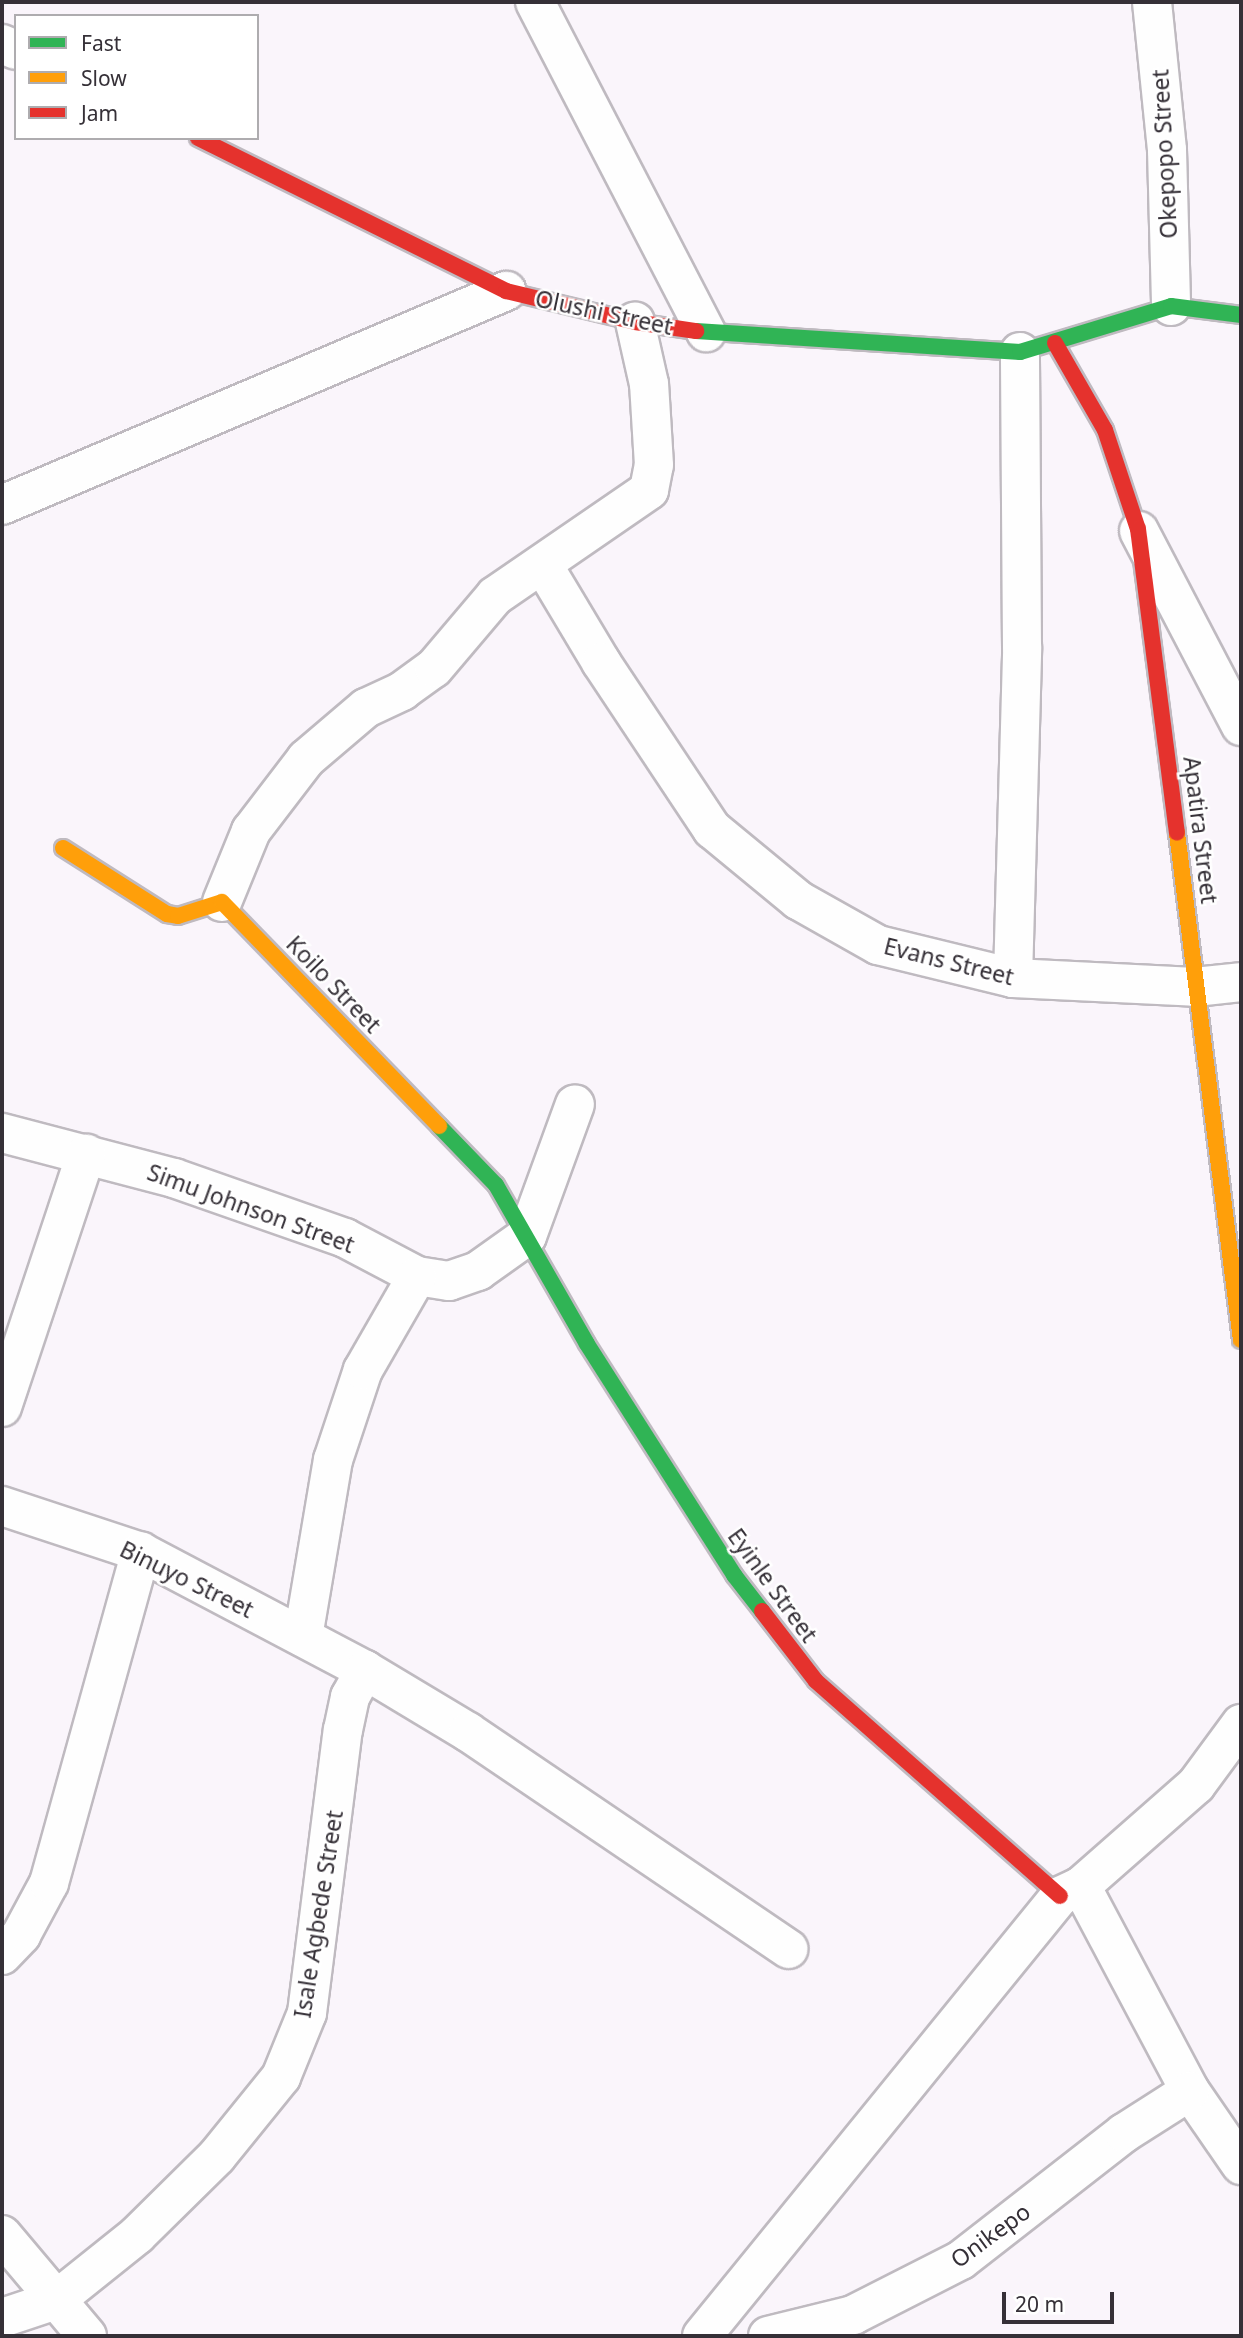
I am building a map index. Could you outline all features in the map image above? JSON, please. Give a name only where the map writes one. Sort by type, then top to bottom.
[{"type":"street","points":[[535,2],[706,332]]},
{"type":"street","name":"Okepopo Street","points":[[1152,2],[1167,150],[1171,306]]},
{"type":"street","points":[[202,140],[506,291]]},
{"type":"street","name":"Olushi Street","points":[[2,505],[506,291],[635,322],[706,332],[1038,348],[1171,306],[1241,315]]},
{"type":"street","points":[[63,848],[167,914],[178,916],[222,902],[251,831],[306,759],[366,708],[402,691],[434,668],[495,596],[649,490],[654,465],[649,384],[635,322]]},
{"type":"street","points":[[1013,978],[1023,648],[1038,348]]},
{"type":"street","name":"Apatira Street","points":[[1038,348],[1105,430],[1138,529],[1188,899],[1195,986],[1241,1340]]},
{"type":"street","points":[[1138,529],[1241,726]]},
{"type":"street","name":"Evans Street","points":[[543,565],[601,662],[712,829],[798,900],[878,945],[1013,978],[1195,986],[1241,982]]},
{"type":"street","name":"Koilo Street","points":[[222,902],[496,1185],[527,1236]]},
{"type":"street","points":[[527,1236],[575,1104]]},
{"type":"street","name":"Simu Johnson Street","points":[[2,1133],[174,1178],[345,1238],[417,1276],[449,1281],[478,1271],[527,1236]]},
{"type":"street","points":[[2,1407],[86,1154]]},
{"type":"street","name":"Eyinle Street","points":[[527,1236],[587,1344],[734,1575],[816,1681],[1070,1891]]},
{"type":"street","points":[[303,1637],[333,1460],[363,1370],[417,1276]]},
{"type":"street","name":"Binuyo Street","points":[[2,1506],[141,1552],[365,1670],[468,1732],[789,1949]]},
{"type":"street","points":[[2,1955],[21,1936],[49,1883],[141,1552]]},
{"type":"street","name":"Isale Agbede Street","points":[[2,2318],[56,2300],[146,2227],[217,2156],[281,2077],[307,2013],[349,1697],[365,1670]]},
{"type":"street","points":[[702,2336],[1070,1891],[1196,1785],[1241,1724]]},
{"type":"street","points":[[1070,1891],[1190,2091],[1241,2165]]},
{"type":"street","name":"Onikepo","points":[[768,2336],[853,2315],[961,2260],[1124,2133],[1190,2091]]},
{"type":"street","points":[[2,2235],[87,2336]]},
{"type":"traffic: fast","points":[[696,331],[1020,352],[1171,306],[1241,315]]},
{"type":"traffic: fast","points":[[439,1126],[496,1185],[587,1344],[734,1575],[762,1611]]},
{"type":"traffic: slow","points":[[1177,833],[1241,1340]]},
{"type":"traffic: slow","points":[[63,848],[167,914],[178,916],[222,902],[439,1126]]},
{"type":"traffic: jam","points":[[202,140],[506,291],[635,322],[696,331]]},
{"type":"traffic: jam","points":[[1055,343],[1105,430],[1138,529],[1177,833]]},
{"type":"traffic: jam","points":[[762,1611],[816,1681],[1060,1896]]}]
